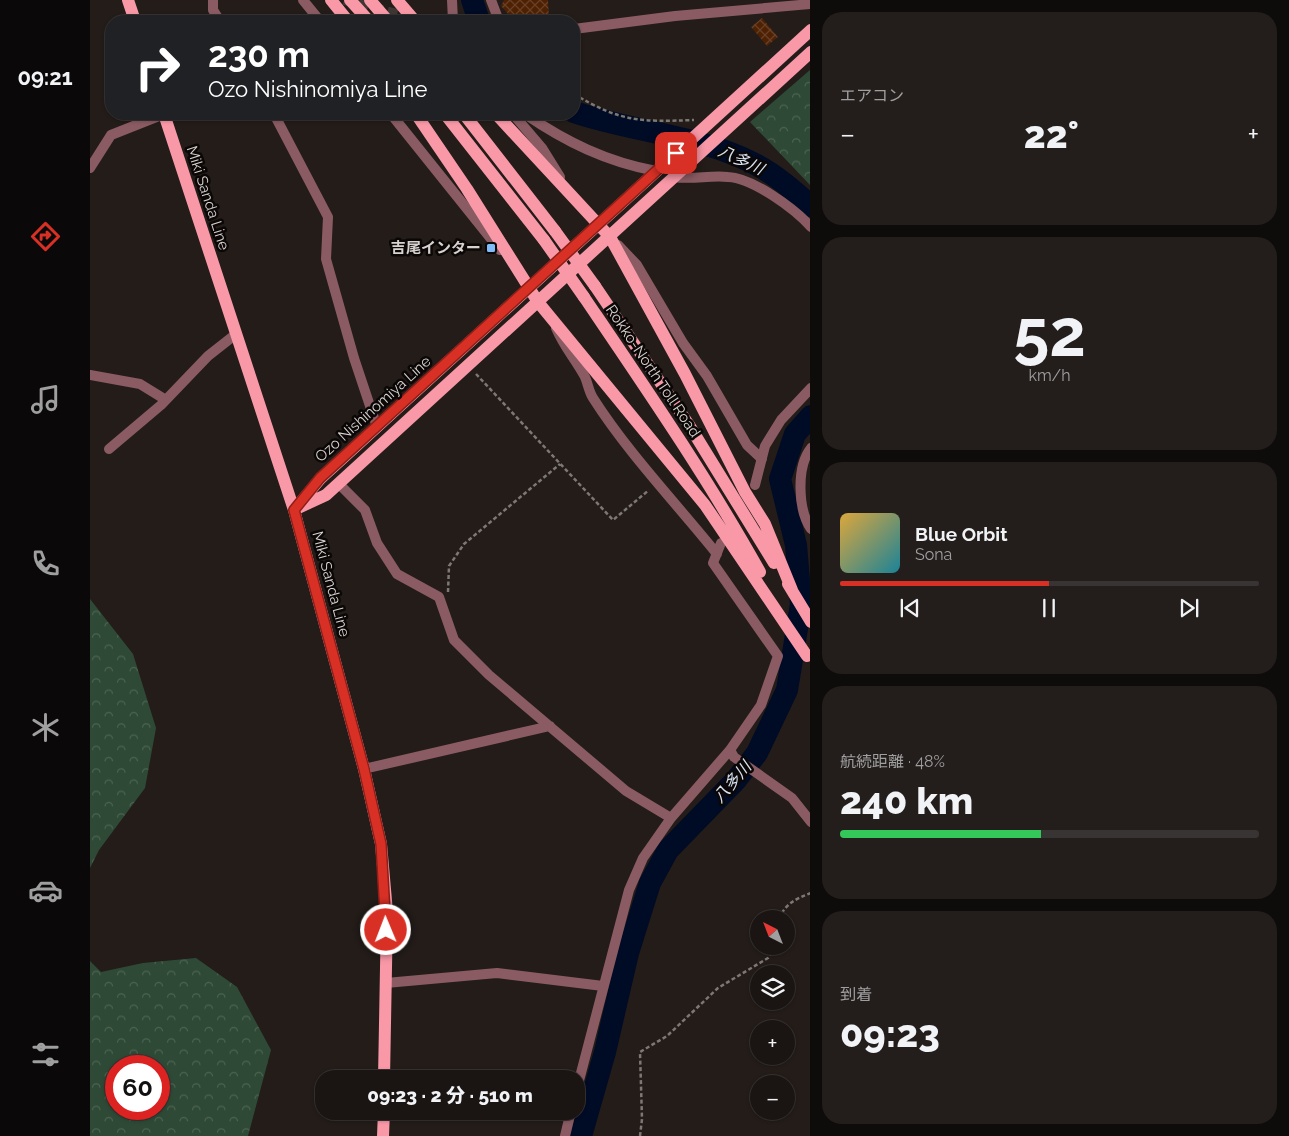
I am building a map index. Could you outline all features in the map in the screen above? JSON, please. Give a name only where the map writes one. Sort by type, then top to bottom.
[{"type":"main road","points":[[128,0],[133,15]]},
{"type":"main road","points":[[331,0],[343,15]]},
{"type":"main road","points":[[350,0],[363,15]]},
{"type":"main road","points":[[370,0],[383,15]]},
{"type":"main road","points":[[397,0],[410,15]]},
{"type":"main road","name":"Ozo Nishinomiya Line","points":[[294,510],[320,478],[810,30]]},
{"type":"main road","points":[[294,510],[326,495],[810,52]]},
{"type":"main road","name":"Miki Sanda Line","points":[[166,120],[294,510],[364,769],[381,844],[387,912],[384,1070]]},
{"type":"main road","points":[[420,120],[467,189],[528,288],[555,326],[618,398],[704,506],[809,658]]},
{"type":"main road","name":"Rokko-North Toll Road","points":[[450,120],[544,240],[663,413],[718,500],[809,658]]},
{"type":"main road","name":"Rokko-North Toll Road","points":[[469,120],[595,286],[689,425],[810,622]]},
{"type":"main road","points":[[502,120],[610,237],[667,341],[745,492],[765,524],[792,590]]},
{"type":"main road","points":[[383,1136],[384,1120]]},
{"type":"street","points":[[213,0],[213,10],[216,15]]},
{"type":"street","points":[[303,0],[315,15]]},
{"type":"street","points":[[452,0],[453,15]]},
{"type":"street","points":[[491,0],[497,15]]},
{"type":"street","points":[[580,28],[684,15],[810,4]]},
{"type":"street","points":[[90,168],[111,135],[149,120]]},
{"type":"street","points":[[277,120],[328,217],[326,258],[354,358],[377,427]]},
{"type":"street","points":[[396,120],[514,266]]},
{"type":"street","points":[[518,120],[542,148],[568,190]]},
{"type":"street","points":[[535,120],[564,139],[595,154],[626,166],[659,168]]},
{"type":"street","points":[[674,177],[691,180],[713,176],[731,177],[776,196],[810,227]]},
{"type":"street","points":[[610,237],[637,265],[683,343],[707,376],[747,444],[762,459]]},
{"type":"street","points":[[555,326],[564,347],[585,377],[592,397],[657,483],[672,498],[717,554]]},
{"type":"street","points":[[109,449],[166,400],[208,356],[236,334]]},
{"type":"street","points":[[90,374],[140,384],[166,400]]},
{"type":"street","points":[[754,485],[765,446],[781,420],[809,392]]},
{"type":"street","points":[[810,448],[803,470],[800,490],[801,510],[810,529]]},
{"type":"street","points":[[338,484],[365,510],[377,543],[396,574],[439,597],[454,640],[489,675],[626,791],[671,818]]},
{"type":"street","points":[[582,1070],[629,890],[643,858],[671,818],[732,754],[761,705],[778,656],[713,563],[721,543]]},
{"type":"street","points":[[364,769],[550,726]]},
{"type":"street","points":[[732,754],[792,798],[810,822]]},
{"type":"street","points":[[386,983],[497,973],[603,986]]},
{"type":"street","points":[[564,1136],[568,1120]]},
{"type":"path","points":[[580,98],[602,111],[623,118],[652,122],[707,124]]},
{"type":"path","points":[[468,366],[613,520],[657,483]]},
{"type":"path","points":[[439,597],[448,593],[449,566],[464,544],[560,464]]},
{"type":"path","points":[[783,910],[794,899],[810,893]]},
{"type":"path","points":[[640,1136],[642,1119],[640,1052],[667,1036],[718,988],[770,955]]},
{"type":"green space","points":[[810,70],[810,185],[750,122]]},
{"type":"green space","points":[[90,599],[133,654],[156,728],[145,788],[99,850],[90,868]]},
{"type":"green space","points":[[196,958],[237,987],[271,1050],[248,1136],[90,1136],[90,961],[101,972],[143,963]]},
{"type":"building","points":[[504,0],[548,0],[549,15],[509,15],[501,6]]},
{"type":"building","points":[[762,18],[778,37],[767,46],[751,27]]},
{"type":"waterway","name":"八多川","points":[[472,0],[477,15]]},
{"type":"waterway","name":"八多川","points":[[580,114],[689,140],[734,154],[770,173],[810,205]]},
{"type":"waterway","name":"八多川","points":[[581,1136],[605,1052],[628,953],[650,883],[668,850],[736,780],[757,753],[787,690],[801,604],[796,545],[780,479],[795,434],[810,417]]},
{"type":"tunnel","points":[[344,0],[400,15]]},
{"type":"place","name":"吉尾インター","points":[[491,248]]},
{"type":"route","points":[[386,930],[387,912],[381,844],[364,769],[294,510],[320,478],[676,153]]}]
